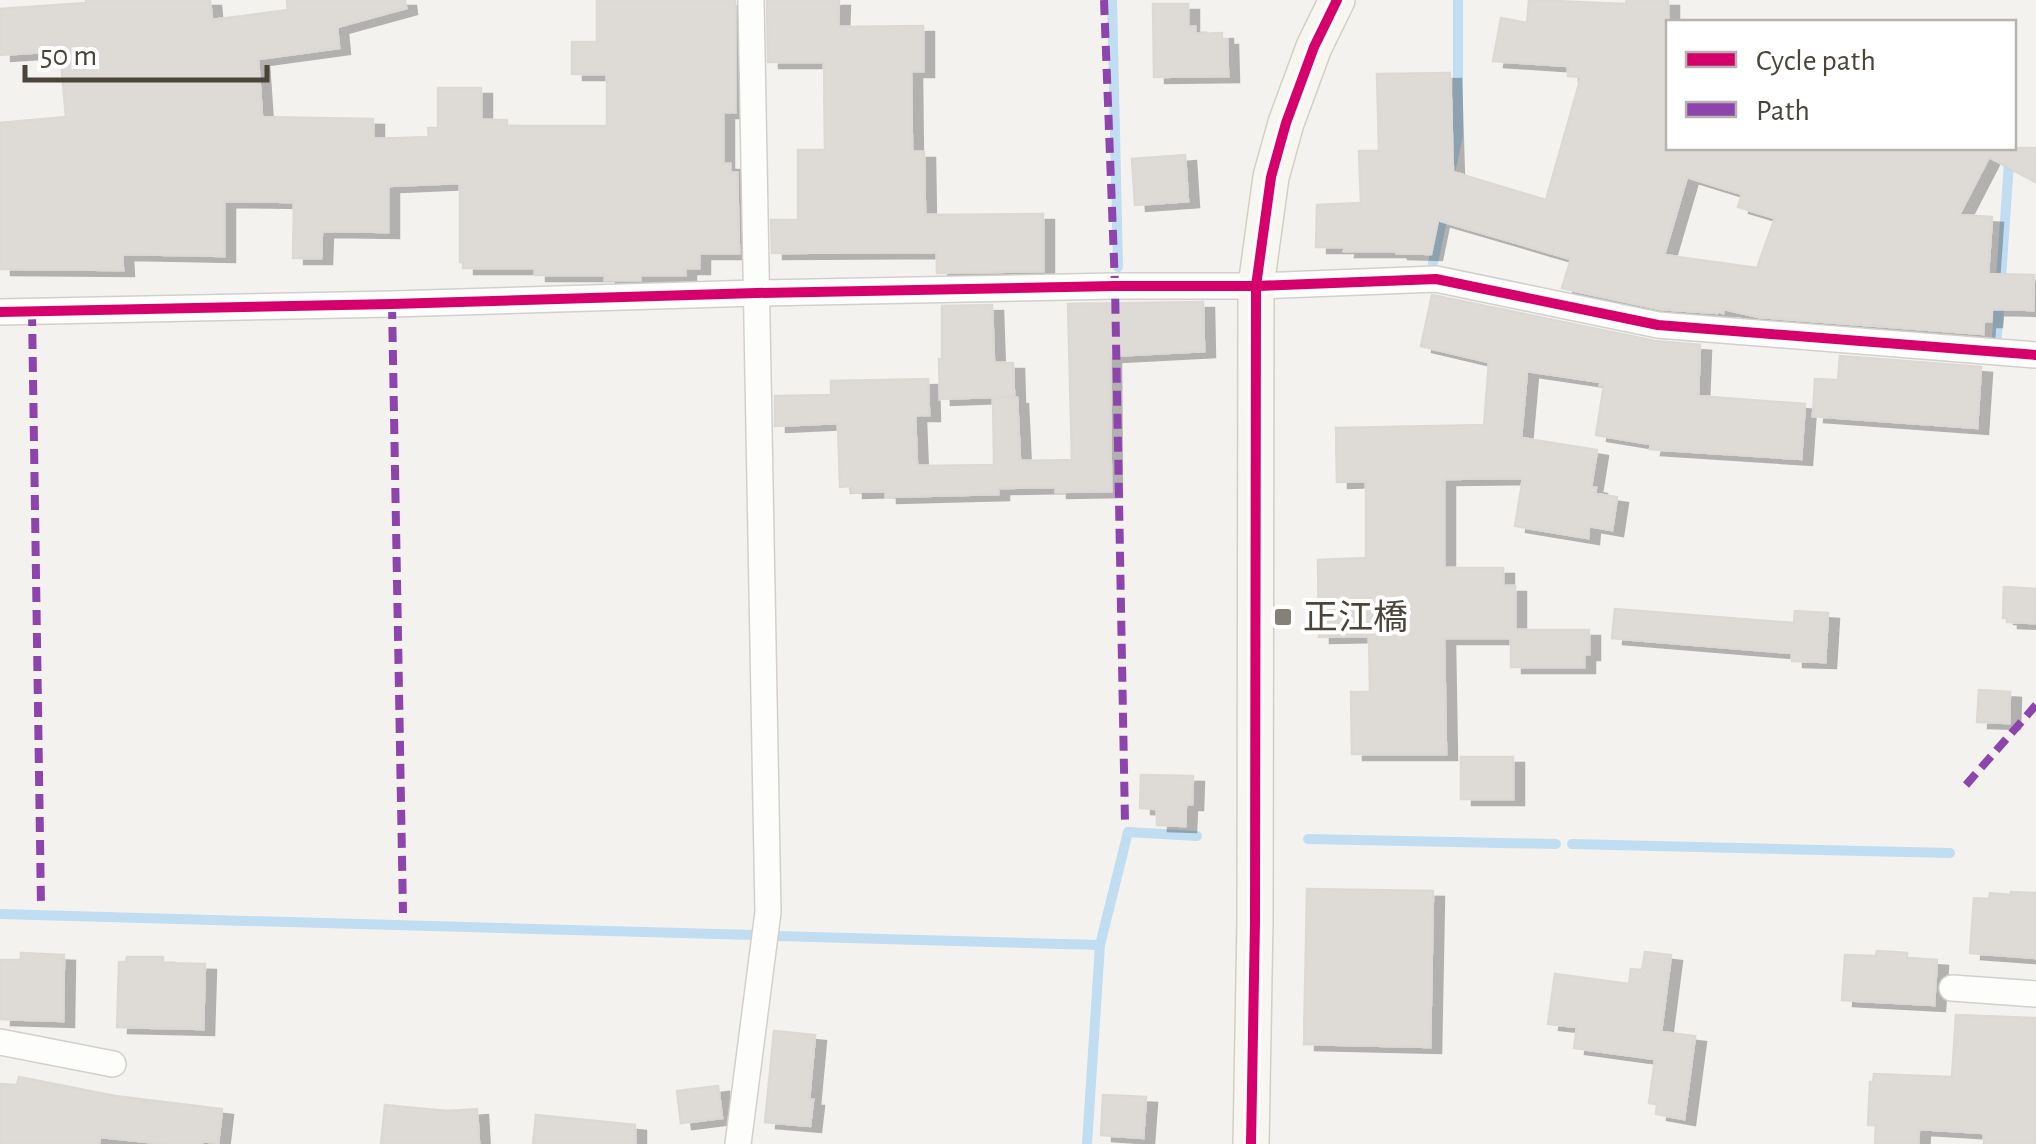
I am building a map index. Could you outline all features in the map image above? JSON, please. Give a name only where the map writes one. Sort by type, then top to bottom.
[{"type":"street","points":[[738,1144],[768,912],[750,0]]},
{"type":"street","points":[[1250,1144],[1255,921],[1256,286],[1271,178],[1286,123],[1336,0]]},
{"type":"street","points":[[0,312],[1436,279],[1658,325],[2036,355]]},
{"type":"street","points":[[1952,988],[2036,994]]},
{"type":"street","points":[[0,1042],[112,1064]]},
{"type":"building","points":[[86,0],[210,0],[212,20],[288,10],[287,0],[405,0],[406,8],[337,27],[339,48],[258,59],[262,117],[373,119],[373,139],[429,137],[428,128],[438,128],[438,88],[481,88],[481,120],[507,120],[507,126],[607,126],[607,74],[572,74],[572,42],[597,42],[597,0],[735,0],[735,112],[723,112],[723,164],[730,164],[730,173],[737,173],[739,253],[699,253],[699,268],[685,268],[685,275],[640,275],[640,280],[605,280],[605,275],[535,275],[535,268],[463,268],[460,183],[388,186],[388,232],[322,231],[321,258],[293,258],[294,202],[224,201],[224,256],[122,254],[123,270],[0,269],[0,123],[66,117],[60,51],[0,55],[0,9]]},
{"type":"building","points":[[767,0],[839,0],[838,27],[923,26],[923,71],[911,71],[912,152],[924,152],[925,215],[1043,214],[1043,271],[937,273],[937,252],[772,253],[771,220],[798,220],[798,150],[825,150],[824,62],[768,62]]},
{"type":"building","points":[[1529,0],[1626,4],[1627,0],[1668,0],[1666,150],[2036,148],[2036,182],[1989,157],[1959,215],[1992,217],[1988,274],[2034,275],[2033,310],[1992,309],[1991,321],[1984,321],[1983,334],[1759,317],[1724,309],[1717,313],[1660,309],[1562,288],[1571,259],[1438,220],[1431,254],[1316,247],[1317,205],[1361,203],[1359,151],[1379,151],[1377,74],[1450,73],[1453,172],[1546,200],[1581,77],[1568,76],[1568,66],[1493,61],[1501,18],[1527,23]],"holes":[[[1687,177],[1742,194],[1738,207],[1775,218],[1757,268],[1664,255]]]},
{"type":"building","points":[[1153,4],[1188,4],[1188,27],[1195,27],[1195,34],[1222,33],[1222,39],[1227,39],[1228,76],[1154,77]]},
{"type":"building","points":[[1185,155],[1188,201],[1135,205],[1132,159]]},
{"type":"building","points":[[1432,295],[1655,341],[1700,345],[1698,396],[1805,404],[1801,459],[1650,449],[1651,444],[1596,435],[1604,385],[1601,382],[1527,371],[1521,438],[1597,450],[1591,487],[1596,488],[1595,494],[1617,497],[1612,530],[1589,526],[1588,538],[1515,526],[1523,478],[1444,479],[1444,568],[1503,568],[1503,586],[1515,586],[1515,630],[1589,630],[1589,654],[1584,654],[1584,667],[1511,667],[1511,638],[1444,638],[1446,754],[1352,754],[1351,692],[1370,692],[1369,636],[1319,637],[1318,560],[1366,558],[1366,481],[1337,482],[1336,428],[1484,425],[1489,362],[1421,346]]},
{"type":"building","points":[[1203,302],[1204,351],[1110,356],[1111,491],[998,488],[998,494],[886,497],[886,491],[852,492],[852,486],[840,487],[838,423],[775,426],[775,396],[831,395],[831,381],[928,379],[929,415],[915,415],[917,466],[994,465],[993,399],[1017,398],[1020,461],[1072,460],[1068,304]]},
{"type":"building","points":[[992,305],[994,363],[1013,363],[1014,396],[940,399],[942,306]]},
{"type":"building","points":[[1840,356],[1981,367],[1977,428],[1813,416],[1815,379],[1838,380]]},
{"type":"building","points":[[2004,587],[2036,589],[2036,623],[2007,622],[2003,618]]},
{"type":"building","points":[[1615,609],[1794,623],[1795,611],[1828,613],[1825,662],[1792,661],[1792,653],[1612,638]]},
{"type":"building","points":[[1979,690],[2010,692],[2009,723],[1977,722]]},
{"type":"building","points":[[1461,757],[1513,757],[1513,799],[1461,799]]},
{"type":"building","points":[[1141,775],[1193,776],[1192,804],[1186,804],[1185,826],[1157,825],[1157,809],[1140,808]]},
{"type":"building","points":[[1307,889],[1433,891],[1430,1047],[1304,1044]]},
{"type":"building","points":[[1990,893],[2036,893],[2036,958],[1970,953],[1974,898],[1989,899]]},
{"type":"building","points":[[1877,951],[1937,960],[1934,1005],[1842,1000],[1845,955],[1876,956]]},
{"type":"building","points":[[1645,952],[1671,955],[1661,1032],[1695,1036],[1684,1119],[1656,1114],[1657,1104],[1649,1103],[1655,1059],[1574,1048],[1577,1027],[1548,1024],[1555,974],[1629,984],[1631,969],[1642,970]]},
{"type":"building","points":[[21,953],[64,955],[63,1021],[0,1019],[0,960],[21,960]]},
{"type":"building","points":[[127,957],[163,957],[163,963],[205,964],[203,1029],[117,1027],[119,962],[126,962]]},
{"type":"building","points":[[1956,1015],[2036,1018],[2036,1144],[1984,1144],[1984,1133],[1919,1129],[1918,1144],[1875,1144],[1876,1125],[1868,1125],[1870,1082],[1874,1074],[1952,1077]]},
{"type":"building","points":[[774,1031],[815,1035],[810,1126],[765,1122]]},
{"type":"building","points":[[19,1077],[115,1096],[222,1109],[218,1143],[168,1144],[100,1137],[99,1144],[0,1144],[0,1084],[17,1085]]},
{"type":"building","points":[[718,1086],[722,1118],[681,1123],[677,1091]]},
{"type":"building","points":[[1103,1095],[1146,1097],[1143,1138],[1101,1135]]},
{"type":"building","points":[[385,1105],[447,1111],[477,1109],[479,1144],[381,1144]]},
{"type":"building","points":[[536,1115],[635,1125],[635,1144],[533,1144]]},
{"type":"waterway","points":[[1112,0],[1118,267]]},
{"type":"waterway","points":[[1450,173],[1458,136],[1458,0]]},
{"type":"waterway","points":[[1997,336],[2010,150]]},
{"type":"waterway","points":[[1433,263],[1444,210]]},
{"type":"waterway","points":[[1087,1144],[1100,945],[1128,832],[1197,836]]},
{"type":"waterway","points":[[1308,839],[1556,844]]},
{"type":"waterway","points":[[1572,844],[1950,853]]},
{"type":"waterway","points":[[0,914],[754,935]]},
{"type":"waterway","points":[[777,936],[1100,945]]},
{"type":"marked path","points":[[1104,0],[1115,286],[1125,823]]},
{"type":"marked path","points":[[392,304],[403,913]]},
{"type":"marked path","points":[[32,311],[41,906]]},
{"type":"marked path","points":[[1966,785],[2036,705]]},
{"type":"cycle path","points":[[1251,1144],[1256,286],[1271,177],[1286,123],[1314,47],[1337,0]]},
{"type":"cycle path","points":[[0,312],[1436,279],[1658,325],[2036,355]]},
{"type":"place","name":"正江橋","points":[[1283,617]]}]
